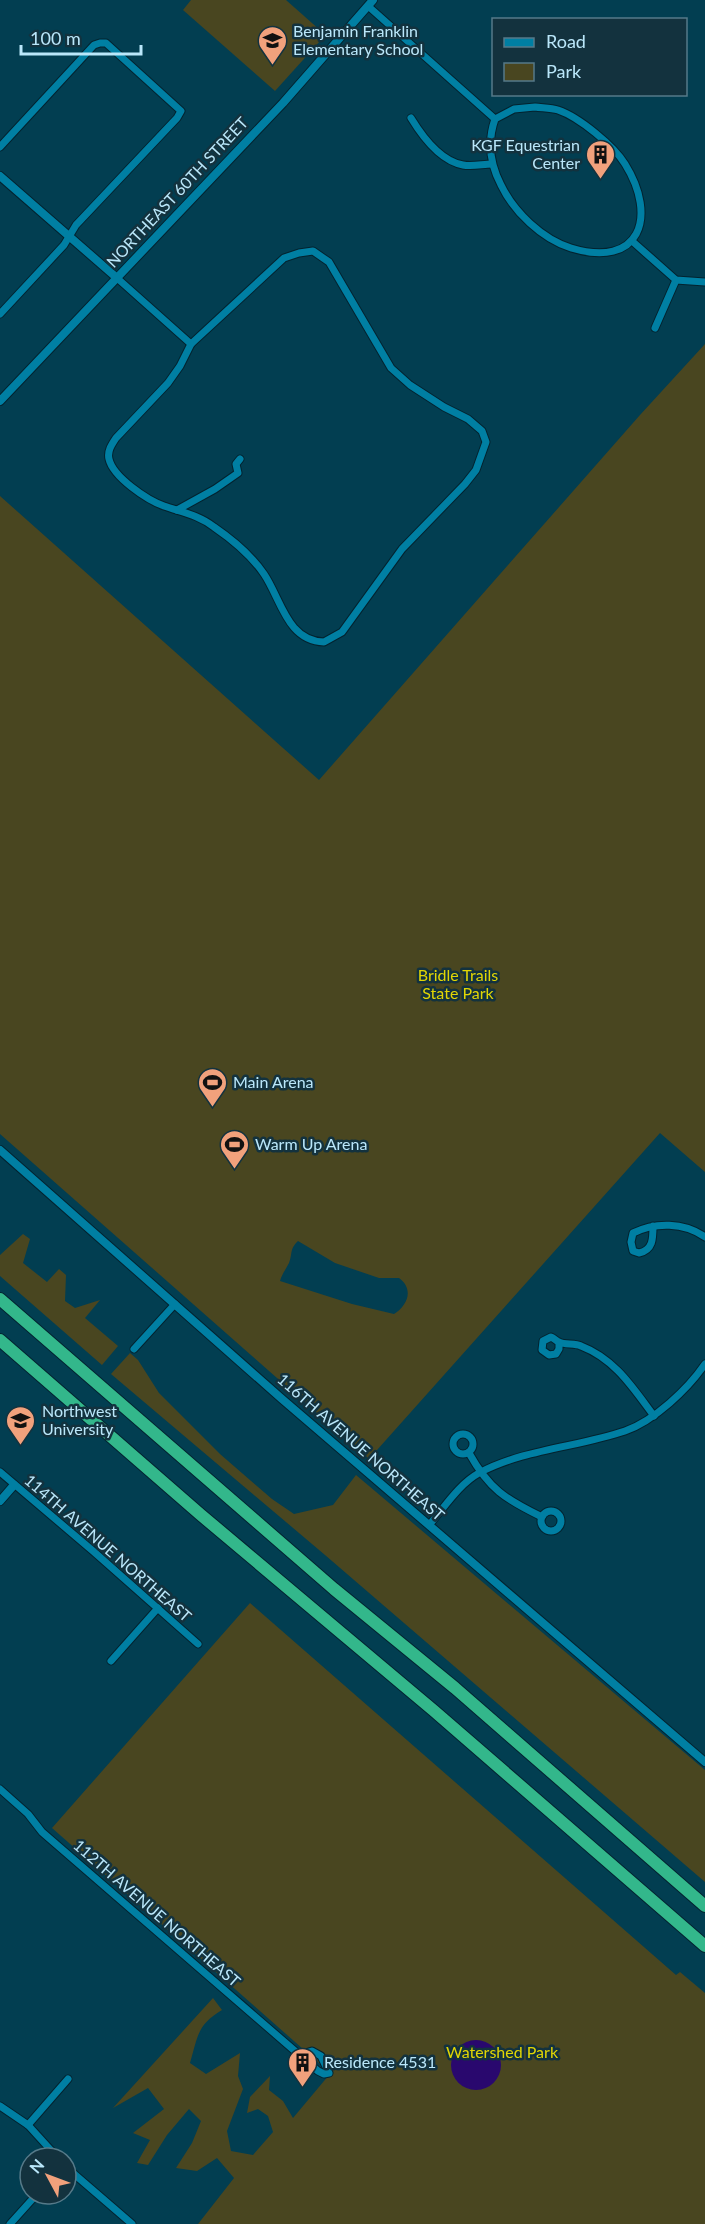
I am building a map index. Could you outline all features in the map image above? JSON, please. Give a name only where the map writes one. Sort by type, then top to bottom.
[{"type":"highway","points":[[0,1299],[334,1589],[455,1688],[705,1906]]},
{"type":"highway","points":[[0,1340],[201,1515],[433,1710],[705,1947]]},
{"type":"street","points":[[371,3],[495,119]]},
{"type":"street","name":"NORTHEAST 60TH STREET","points":[[0,401],[289,96],[371,3]]},
{"type":"street","points":[[0,147],[94,45],[100,43],[106,44],[181,111],[177,118],[76,225],[64,245],[0,314]]},
{"type":"street","points":[[535,107],[556,110],[572,118],[610,146],[624,162],[640,195],[642,214],[640,228],[632,241],[606,252],[569,248],[543,234],[525,219],[507,197],[492,164],[490,144],[495,119],[514,109],[535,107]]},
{"type":"street","points":[[411,118],[421,135],[453,162],[465,166],[492,164]]},
{"type":"street","points":[[0,176],[191,344]]},
{"type":"street","points":[[632,241],[676,280],[705,282]]},
{"type":"street","points":[[313,251],[329,262],[391,368],[410,385],[468,419],[482,431],[486,442],[476,470],[465,484],[402,549],[342,632],[324,642],[306,638],[296,631],[281,608],[265,575],[248,554],[212,525],[177,510],[136,491],[116,472],[109,459],[110,447],[168,383],[191,344],[284,258],[298,253],[313,251]]},
{"type":"street","points":[[655,328],[676,280]]},
{"type":"street","points":[[177,510],[238,473],[236,465],[240,459]]},
{"type":"street","name":"116TH AVENUE NORTHEAST","points":[[0,1150],[429,1525],[704,1758]]},
{"type":"street","points":[[653,1226],[682,1226],[705,1237]]},
{"type":"street","points":[[135,1349],[174,1304]]},
{"type":"street","points":[[559,1342],[580,1345],[601,1355],[614,1366],[654,1416]]},
{"type":"street","points":[[429,1525],[466,1481],[480,1472],[528,1455],[626,1431],[654,1416],[705,1364]]},
{"type":"street","points":[[468,1453],[490,1485],[508,1499],[542,1517]]},
{"type":"street","name":"114TH AVENUE NORTHEAST","points":[[0,1472],[198,1644]]},
{"type":"street","points":[[0,1501],[14,1485]]},
{"type":"street","points":[[111,1661],[158,1608]]},
{"type":"street","name":"112TH AVENUE NORTHEAST","points":[[0,1789],[28,1814],[42,1832],[299,2055]]},
{"type":"street","points":[[28,2125],[68,2079]]},
{"type":"street","points":[[0,2106],[28,2125],[47,2146]]},
{"type":"street","points":[[78,2177],[132,2224]]},
{"type":"street","points":[[10,2224],[26,2206]]},
{"type":"green space","name":"Benjamin Franklin Elementary School","points":[[191,0],[286,0],[321,31],[321,40],[275,91],[183,10]]},
{"type":"green space","name":"Bridle Trails State Park","points":[[705,344],[705,1172],[660,1133],[369,1459],[0,1134],[0,496],[319,780]],"holes":[[[298,1241],[335,1263],[379,1278],[399,1278],[407,1287],[406,1302],[394,1314],[352,1304],[280,1281],[289,1263],[292,1249]]]},
{"type":"green space","points":[[23,1234],[30,1239],[23,1263],[47,1282],[59,1269],[66,1275],[65,1301],[75,1308],[100,1300],[85,1318],[118,1346],[102,1365],[0,1276],[0,1255]]},
{"type":"green space","points":[[130,1353],[138,1360],[159,1393],[220,1454],[272,1499],[294,1514],[333,1505],[356,1475],[705,1770],[705,1882],[111,1374]]},
{"type":"green space","name":"Watershed Park","points":[[250,1603],[676,1975],[680,1972],[705,1993],[705,2224],[198,2224],[234,2178],[217,2158],[197,2171],[176,2168],[192,2143],[201,2121],[189,2109],[167,2135],[148,2165],[137,2163],[150,2140],[133,2133],[164,2109],[148,2088],[113,2108],[213,1998],[222,2010],[203,2026],[190,2063],[206,2074],[240,2053],[238,2076],[243,2089],[227,2131],[231,2151],[253,2155],[273,2132],[268,2116],[258,2109],[247,2113],[250,2097],[270,2076],[269,2090],[283,2101],[293,2118],[329,2075],[328,2071],[52,1828]]},
{"type":"shaded area","points":[[481,2040],[494,2047],[500,2055],[500,2075],[494,2083],[486,2089],[471,2090],[458,2083],[452,2075],[451,2060],[458,2047],[466,2041]]},
{"type":"place","name":"Benjamin Franklin Elementary School","points":[[272,66]]},
{"type":"place","name":"KGF Equestrian Center","points":[[601,180]]},
{"type":"place","name":"Main Arena","points":[[212,1108]]},
{"type":"place","name":"Warm Up Arena","points":[[234,1170]]},
{"type":"place","name":"Northwest University","points":[[21,1446]]},
{"type":"place","name":"Residence 4531","points":[[303,2088]]}]
